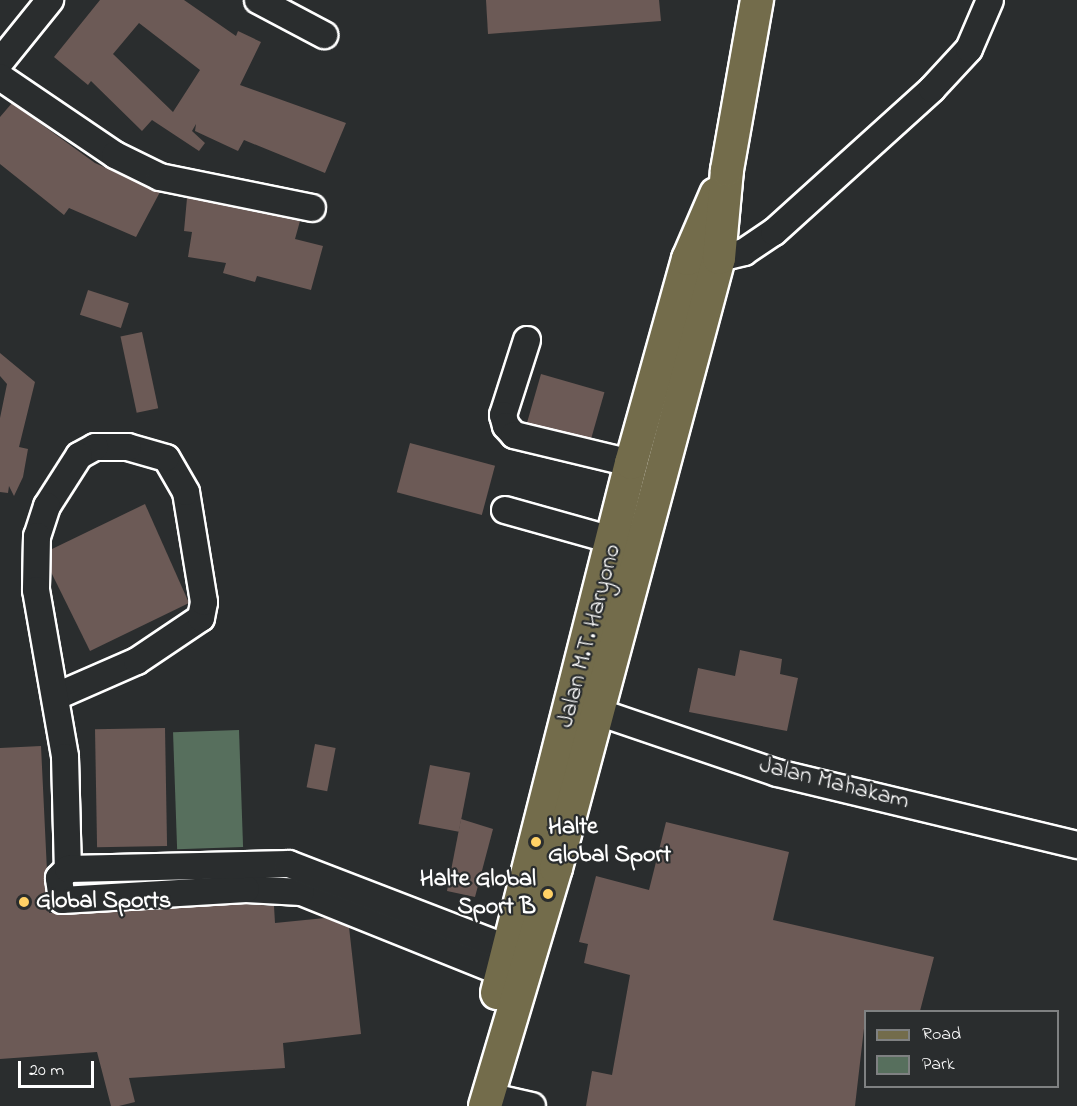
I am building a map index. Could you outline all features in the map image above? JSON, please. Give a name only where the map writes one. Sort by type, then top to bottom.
[{"type":"main road","name":"Jalan M.T. Haryono","points":[[479,1103],[506,961],[719,258],[727,170],[757,0]]},
{"type":"main road","name":"Jalan M.T. Haryono","points":[[479,1103],[556,868],[595,711],[593,671],[631,463],[687,259],[727,170]]},
{"type":"street","points":[[0,62],[7,32],[50,0]]},
{"type":"street","points":[[258,0],[324,35]]},
{"type":"street","points":[[719,258],[744,252],[774,232],[932,89],[969,49],[990,0]]},
{"type":"street","points":[[0,77],[144,170],[312,208]]},
{"type":"street","points":[[527,340],[503,415],[506,426],[514,435],[631,463]]},
{"type":"street","points":[[57,696],[137,661],[201,618],[204,602],[186,492],[166,458],[128,447],[95,447],[79,456],[47,506],[37,536],[36,590],[57,696],[68,869],[59,878],[62,900],[254,878],[316,887],[506,961]]},
{"type":"street","points":[[505,510],[615,541]]},
{"type":"street","name":"Jalan Mahakam","points":[[595,711],[777,773],[1077,845]]},
{"type":"street","points":[[479,1103],[532,1106]]},
{"type":"green space","points":[[239,730],[243,847],[177,849],[173,732]]},
{"type":"building","points":[[100,0],[184,0],[236,36],[238,31],[261,42],[240,85],[346,123],[325,173],[244,140],[238,151],[195,131],[196,124],[192,131],[205,143],[199,151],[152,120],[142,131],[91,81],[88,85],[54,57]],"holes":[[[139,23],[200,70],[173,112],[113,54]]]},
{"type":"building","points":[[486,0],[659,0],[661,21],[488,34]]},
{"type":"building","points":[[12,103],[95,163],[160,192],[136,237],[69,208],[64,215],[0,164],[0,117]]},
{"type":"building","points":[[187,198],[300,221],[295,239],[323,246],[311,290],[257,276],[255,282],[223,273],[226,263],[188,257],[192,232],[184,231]]},
{"type":"building","points":[[88,290],[129,303],[121,328],[80,315]]},
{"type":"building","points":[[142,332],[158,408],[137,413],[120,337]]},
{"type":"building","points":[[0,353],[35,382],[19,447],[28,449],[23,477],[14,496],[9,486],[8,493],[0,492],[0,418],[7,384],[0,376]]},
{"type":"building","points":[[541,374],[604,392],[590,441],[527,423]]},
{"type":"building","points":[[410,443],[495,466],[482,515],[397,492]]},
{"type":"building","points":[[145,504],[189,603],[90,651],[51,572],[52,549]]},
{"type":"building","points":[[740,650],[782,659],[780,674],[798,678],[787,731],[689,712],[698,668],[735,676]]},
{"type":"building","points":[[165,728],[167,846],[97,847],[95,729]]},
{"type":"building","points":[[315,744],[336,748],[327,791],[307,787]]},
{"type":"building","points":[[41,746],[49,913],[246,904],[274,906],[275,923],[325,918],[349,927],[361,1034],[283,1043],[285,1068],[129,1078],[135,1102],[119,1106],[111,1106],[97,1052],[0,1059],[0,748]]},
{"type":"building","points":[[430,765],[470,773],[459,832],[419,824]]},
{"type":"building","points":[[461,819],[493,829],[475,897],[447,891]]},
{"type":"building","points":[[666,822],[789,852],[773,920],[934,957],[920,1010],[864,1010],[855,1106],[586,1106],[592,1071],[612,1075],[630,975],[584,963],[588,944],[579,942],[596,876],[649,890]]},
{"type":"place","name":"Halte Global Sport","points":[[536,842]]},
{"type":"place","name":"Halte Global Sport B","points":[[548,894]]},
{"type":"place","name":"Global Sports","points":[[24,902]]}]
